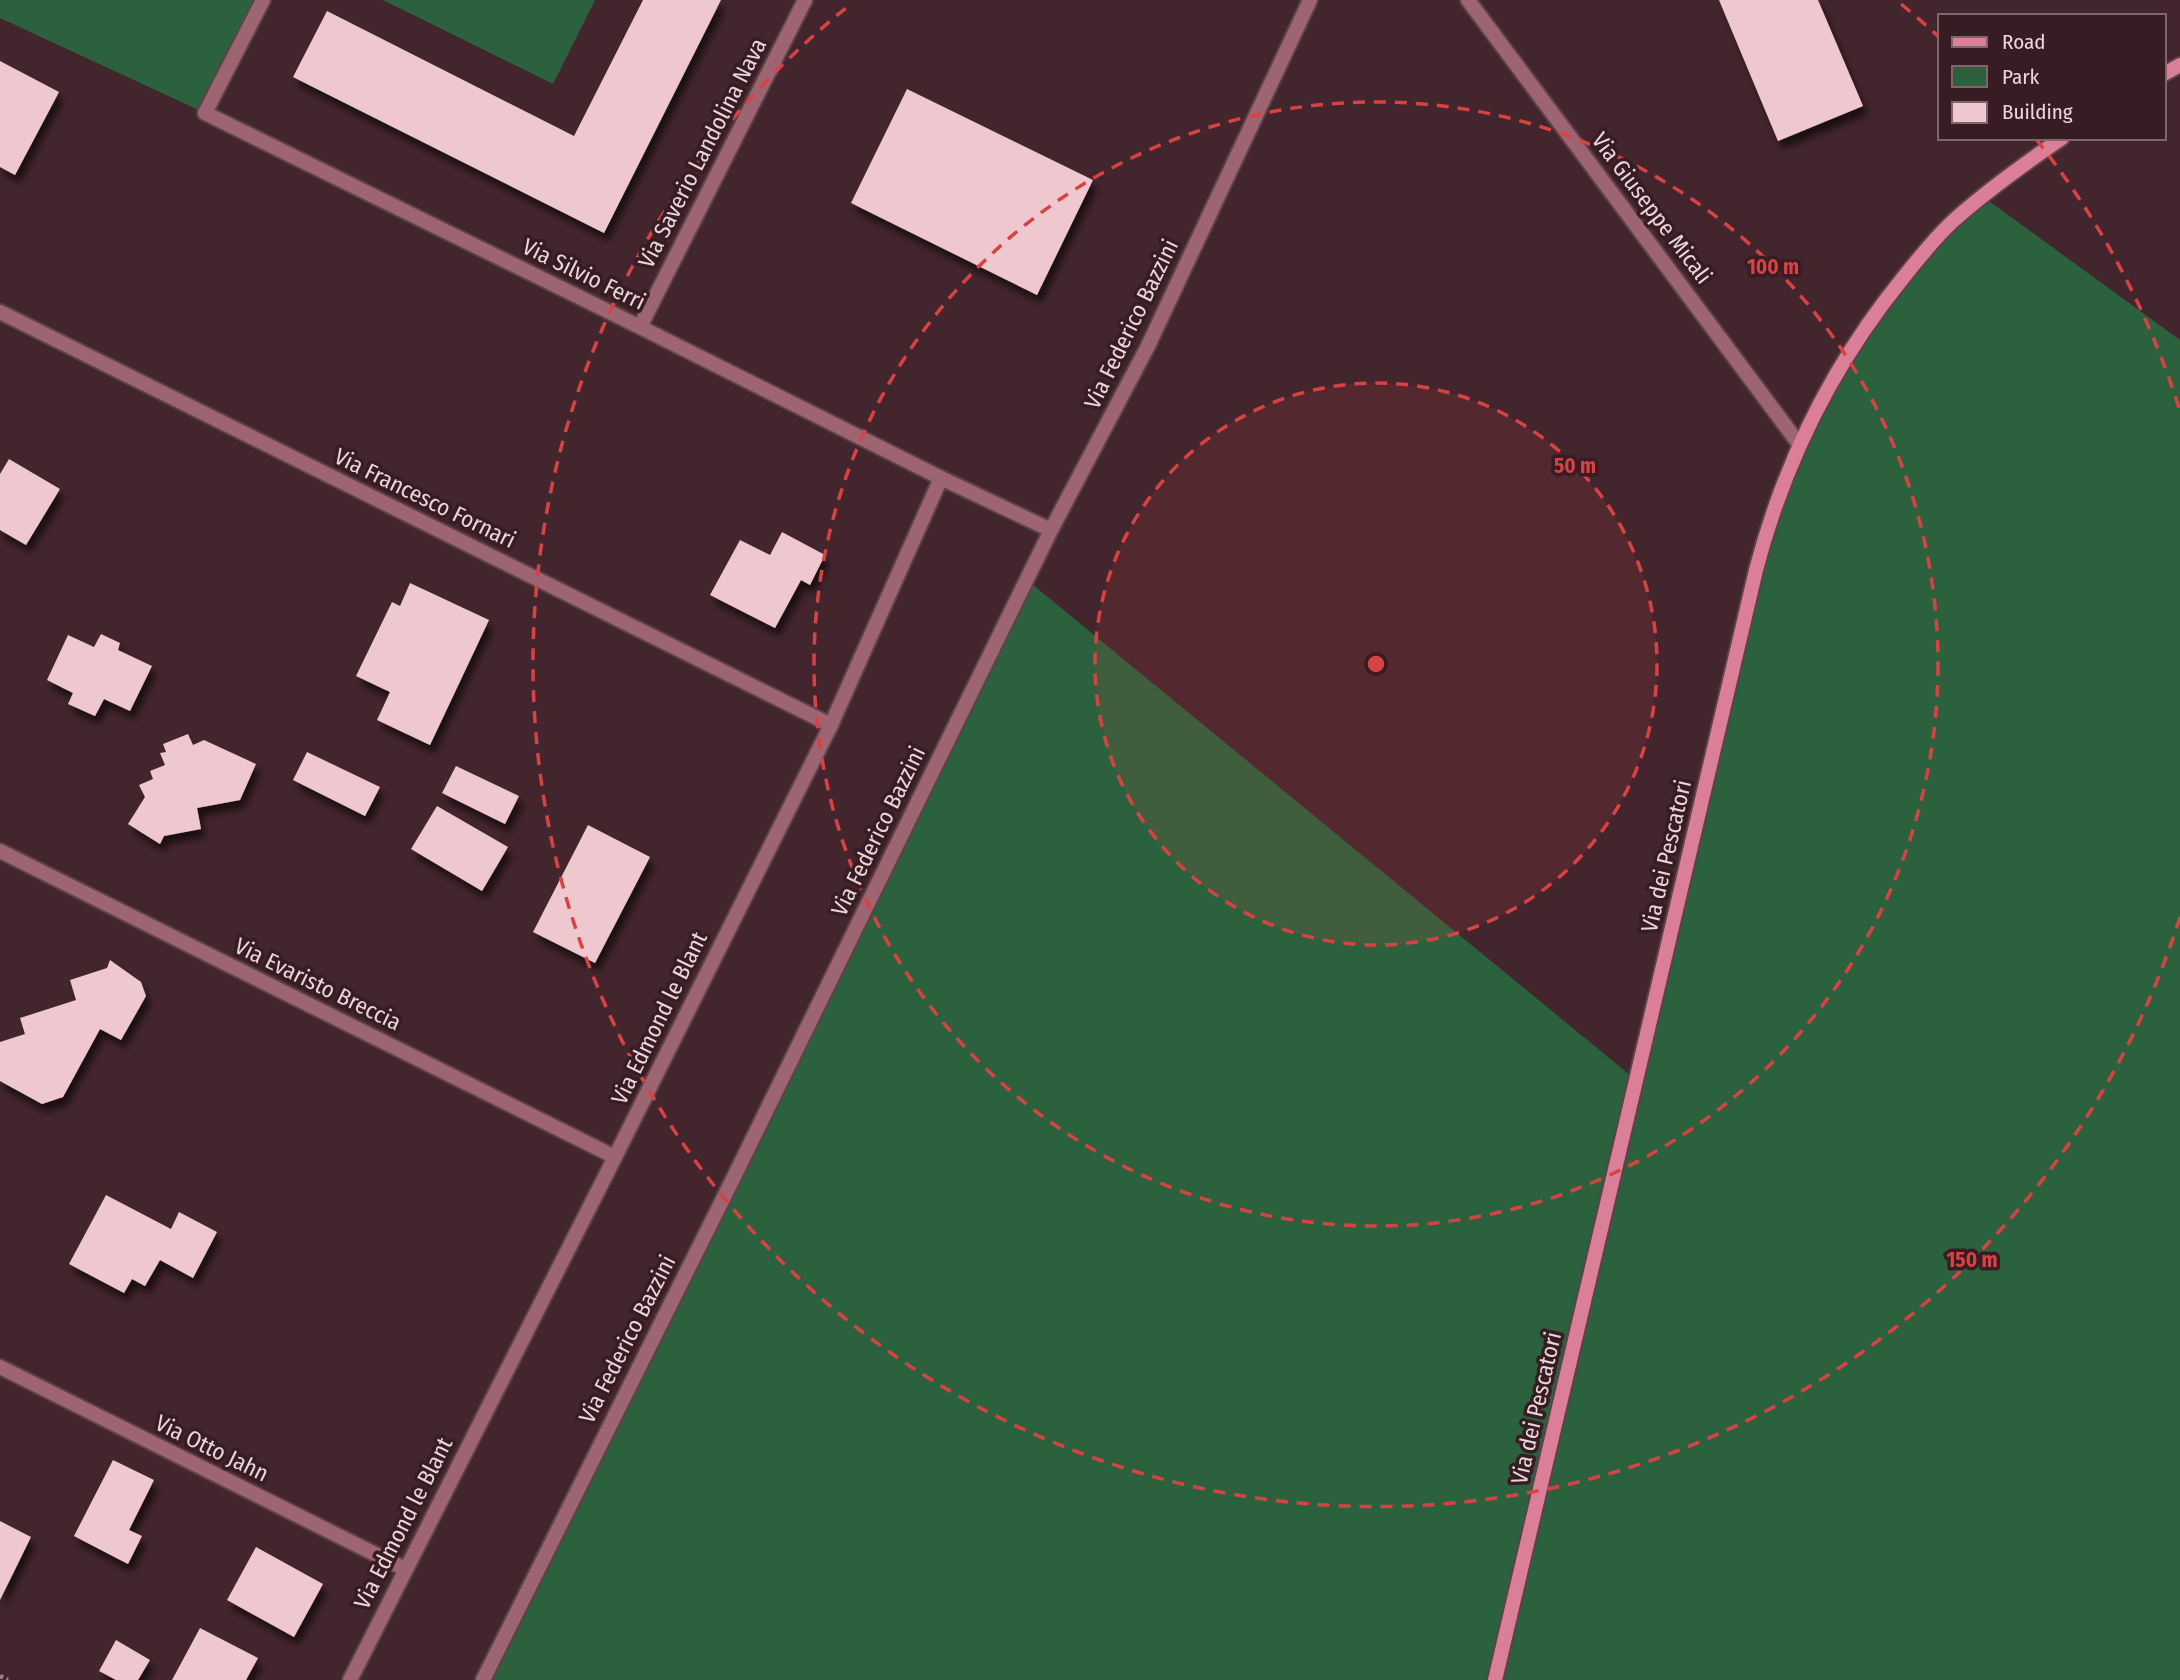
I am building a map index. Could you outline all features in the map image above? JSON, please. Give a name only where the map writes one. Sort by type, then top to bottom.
[{"type":"street","name":"Via Silvio Ferri","points":[[263,0],[205,113],[940,478]]},
{"type":"street","name":"Via Saverio Landolina Nava","points":[[640,327],[805,0]]},
{"type":"street","name":"Via Federico Bazzini","points":[[482,1680],[732,1181],[1051,530],[1148,346],[1310,0]]},
{"type":"street","name":"Via Giuseppe Micali","points":[[1468,0],[1799,444]]},
{"type":"street","name":"Via dei Pescatori","points":[[1495,1680],[1756,570],[1778,497],[1799,444],[1850,351],[1915,262],[1949,224],[1982,196],[2059,140]]},
{"type":"street","name":"Via Francesco Fornari","points":[[0,312],[831,725]]},
{"type":"street","points":[[940,478],[1051,530]]},
{"type":"street","name":"Via Edmond le Blant","points":[[350,1680],[831,725],[940,478]]},
{"type":"street","name":"Via Evaristo Breccia","points":[[0,851],[615,1157]]},
{"type":"street","name":"Via Otto Jahn","points":[[0,1367],[405,1569]]},
{"type":"path","points":[[0,1676],[8,1680]]},
{"type":"green space","points":[[0,0],[263,0],[205,113],[0,18]]},
{"type":"green space","points":[[383,0],[595,0],[553,84]]},
{"type":"green space","points":[[1982,196],[2180,340],[2180,1680],[483,1680],[1027,580],[1636,1080],[1778,497],[1874,315]]},
{"type":"building","points":[[643,0],[721,0],[604,233],[293,77],[327,11],[574,136]]},
{"type":"building","points":[[1719,0],[1818,0],[1863,106],[1778,141]]},
{"type":"building","points":[[0,61],[59,92],[15,175],[0,167]]},
{"type":"building","points":[[907,89],[1093,180],[1037,295],[851,203]]},
{"type":"building","points":[[9,459],[60,489],[26,545],[0,530],[0,474]]},
{"type":"building","points":[[782,532],[825,555],[810,585],[801,580],[775,628],[710,595],[740,540],[770,555]]},
{"type":"building","points":[[410,583],[489,620],[430,745],[377,720],[390,692],[356,676],[392,602],[400,606]]},
{"type":"building","points":[[101,634],[120,643],[118,650],[152,666],[130,711],[104,699],[95,716],[68,704],[73,693],[47,680],[68,635],[94,647]]},
{"type":"building","points":[[188,734],[193,745],[204,740],[256,764],[240,800],[197,808],[201,829],[164,836],[160,844],[128,824],[145,797],[139,785],[153,779],[150,771],[165,765],[160,753],[166,752],[163,744]]},
{"type":"building","points":[[307,752],[380,787],[365,816],[293,780]]},
{"type":"building","points":[[456,766],[519,796],[505,824],[442,793]]},
{"type":"building","points":[[437,806],[508,847],[482,891],[411,849]]},
{"type":"building","points":[[588,825],[650,857],[595,963],[533,932]]},
{"type":"building","points":[[110,960],[141,982],[146,996],[121,1040],[100,1029],[63,1097],[42,1104],[0,1081],[0,1042],[25,1034],[20,1018],[76,1000],[70,980],[107,968]]},
{"type":"building","points":[[106,1195],[171,1229],[179,1212],[217,1232],[193,1278],[160,1260],[145,1286],[132,1279],[124,1293],[69,1264]]},
{"type":"building","points":[[113,1460],[154,1480],[129,1530],[142,1536],[128,1564],[74,1536]]},
{"type":"building","points":[[0,1521],[31,1537],[0,1600]]},
{"type":"building","points":[[256,1547],[323,1584],[294,1637],[227,1600]]},
{"type":"building","points":[[200,1628],[258,1658],[246,1680],[172,1680]]},
{"type":"building","points":[[116,1640],[150,1660],[138,1680],[116,1680],[99,1671]]}]
